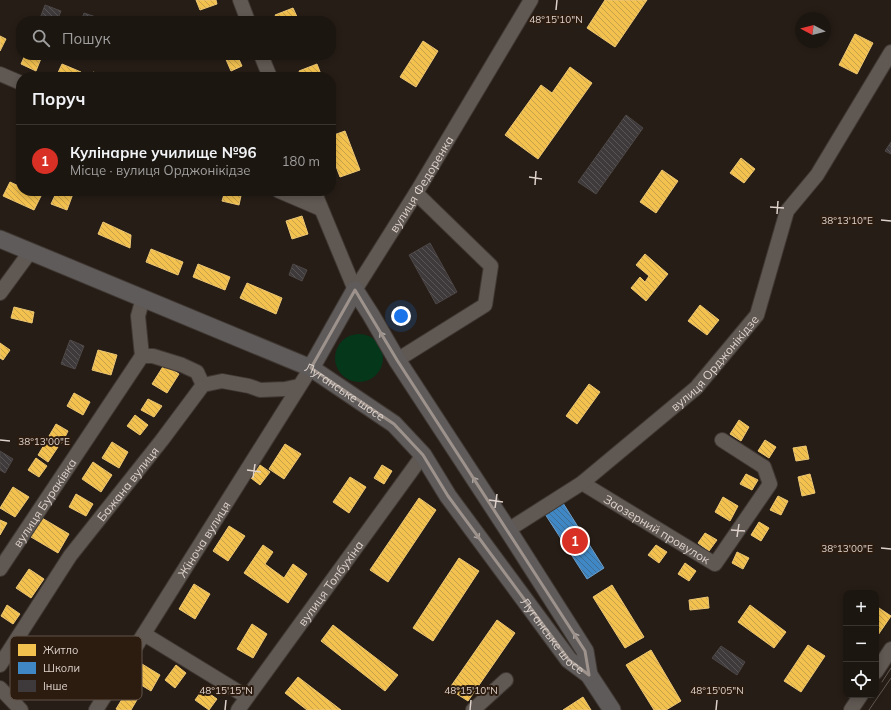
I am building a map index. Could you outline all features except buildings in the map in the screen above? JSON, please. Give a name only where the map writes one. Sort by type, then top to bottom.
[{"type":"main road","name":"Луганське шосе","points":[[0,239],[311,368],[394,424],[423,455],[448,496],[569,660],[589,675],[612,710]]},
{"type":"main road","name":"Луганське шосе","points":[[355,290],[396,360],[508,530],[585,651],[589,675]]},
{"type":"main road","name":"вулиця Федоренка","points":[[311,368],[355,290]]},
{"type":"street","points":[[240,0],[246,16]]},
{"type":"street","name":"вулиця Федоренка","points":[[355,290],[532,0]]},
{"type":"street","name":"вулиця Орджонікідзе","points":[[508,530],[582,483],[696,388],[757,315],[787,211],[817,176],[891,52]]},
{"type":"street","points":[[263,60],[268,72]]},
{"type":"street","points":[[0,74],[16,81]]},
{"type":"street","points":[[396,360],[485,305],[491,266],[416,192]]},
{"type":"street","points":[[291,196],[321,209]]},
{"type":"street","points":[[316,196],[355,290]]},
{"type":"street","points":[[0,293],[30,252]]},
{"type":"street","points":[[143,298],[138,316],[142,356],[153,356],[182,365],[197,372],[203,385],[222,381],[249,386],[260,390],[285,389],[299,386]]},
{"type":"street","name":"вулиця Бураківка","points":[[0,569],[142,356]]},
{"type":"street","name":"Жіноча вулиця","points":[[142,637],[311,368]]},
{"type":"street","name":"Бажана вулиця","points":[[19,636],[70,556],[162,440],[203,385]]},
{"type":"street","name":"Заозерний провулок","points":[[582,483],[715,564],[770,484],[764,467],[722,440]]},
{"type":"street","name":"вулиця Толбухіна","points":[[238,710],[423,455]]},
{"type":"street","points":[[144,634],[247,697]]},
{"type":"street","name":"Бажана вулиця","points":[[0,665],[10,649]]},
{"type":"street","points":[[879,667],[891,649]]},
{"type":"street","points":[[473,710],[506,680]]},
{"type":"street","points":[[0,688],[10,698]]},
{"type":"street","points":[[852,710],[859,698]]},
{"type":"street","points":[[11,700],[21,710]]},
{"type":"street","name":"Жіноча вулиця","points":[[96,710],[102,700]]},
{"type":"highlighted area","points":[[355,290],[397,360],[585,651],[589,675],[569,660],[448,496],[423,455],[394,424],[311,368]]},
{"type":"green space","points":[[359,334],[368,336],[376,341],[381,349],[383,358],[381,367],[376,375],[368,380],[359,382],[350,380],[342,375],[337,367],[335,358],[337,349],[342,341],[350,336]]},
{"type":"tram line","points":[[882,682],[891,668]]},
{"type":"tram line","points":[[869,710],[891,678]]},
{"type":"place","name":"Кулінарне училище №96","points":[[575,541]]}]
